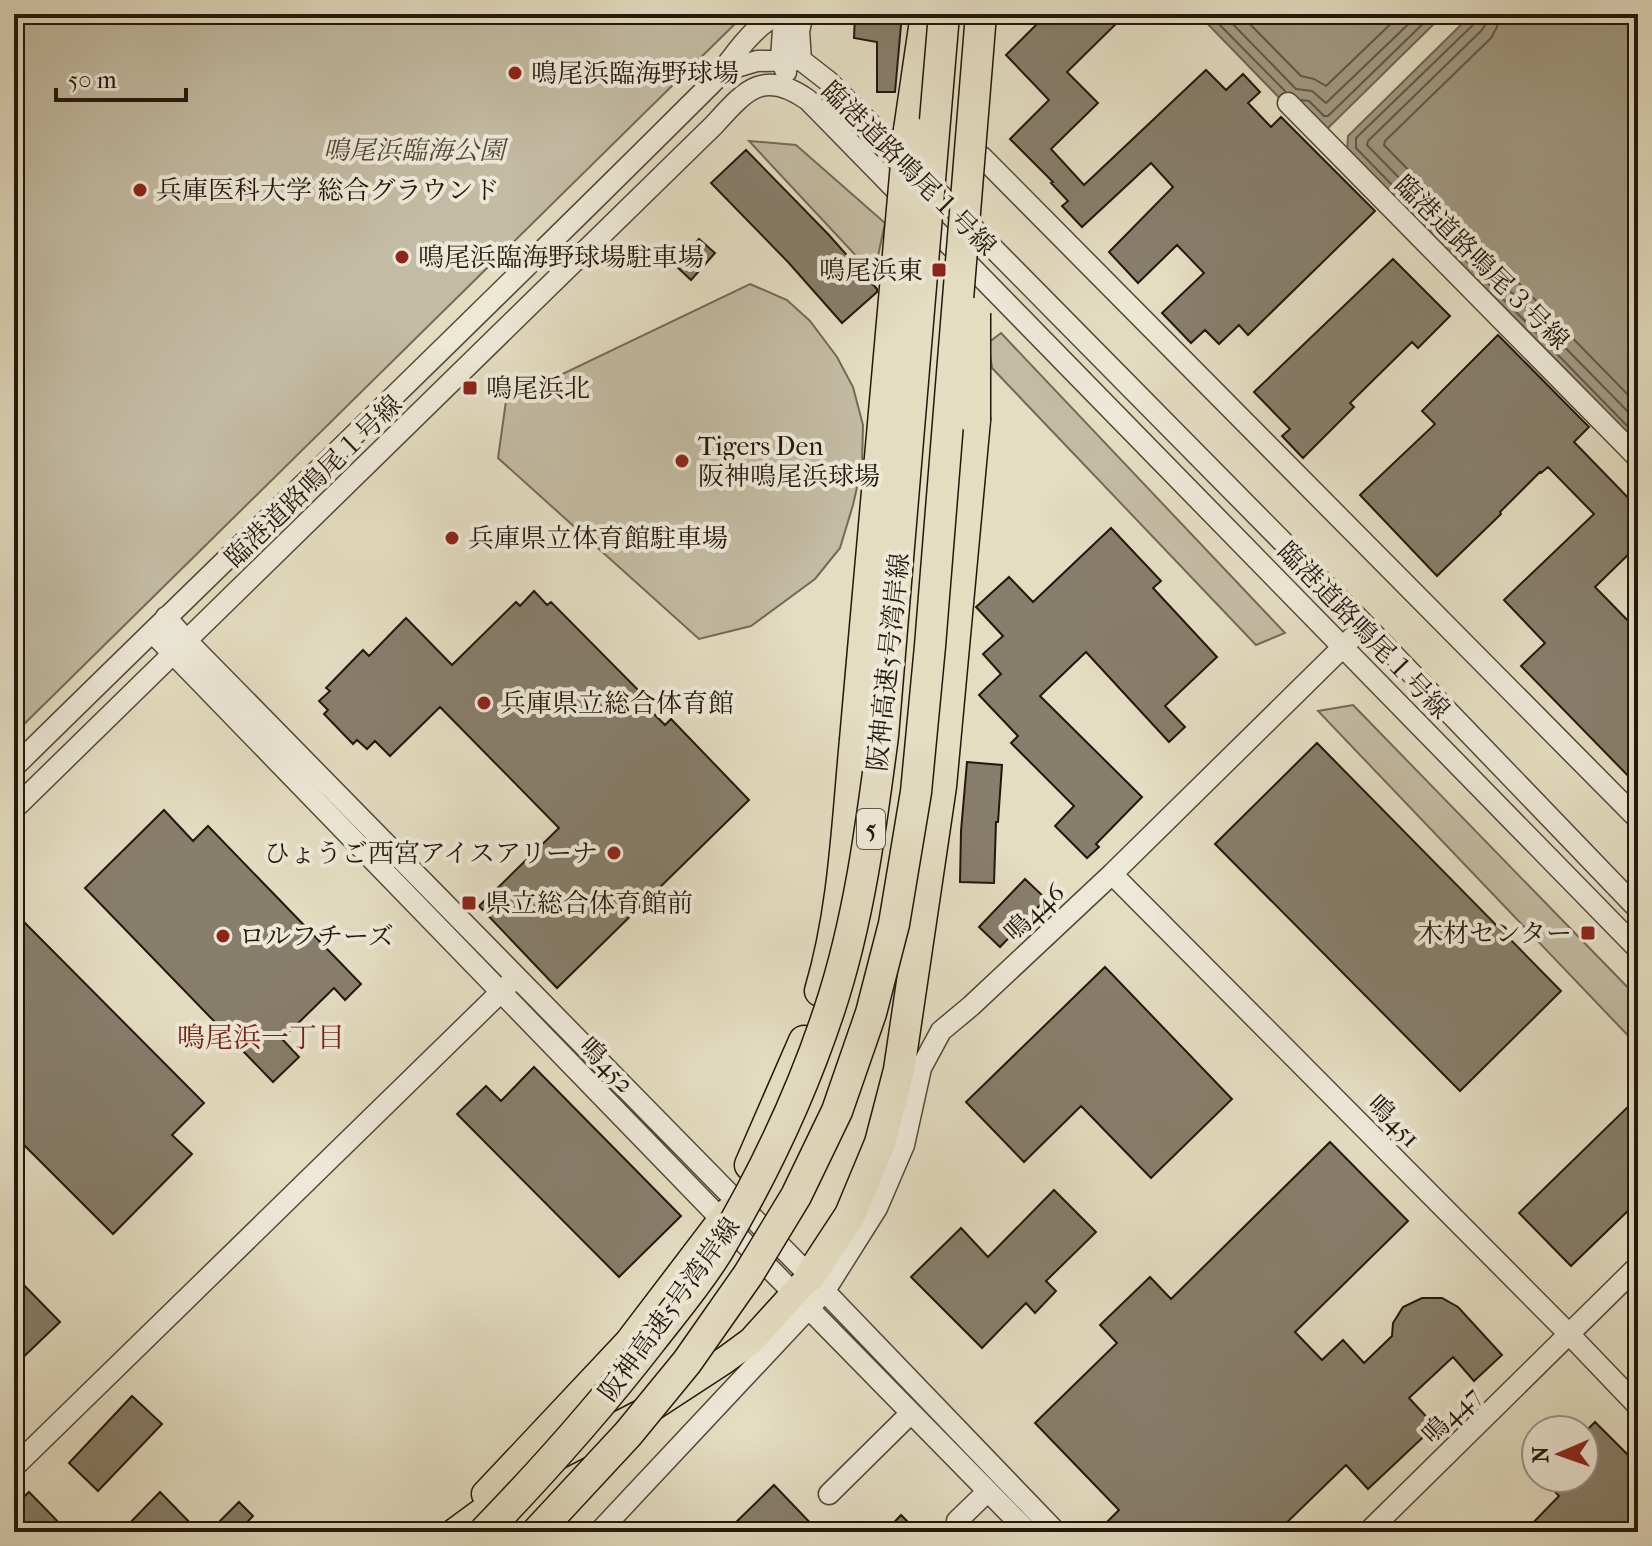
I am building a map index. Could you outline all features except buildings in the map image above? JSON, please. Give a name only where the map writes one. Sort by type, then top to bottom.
[{"type":"highway","name":"5","points":[[728,1210],[807,1034],[830,958],[842,878],[909,130],[926,14]]},
{"type":"highway","name":"阪神高速5号湾岸線","points":[[484,1532],[612,1391],[717,1252],[765,1168],[801,1090],[831,1005],[854,920],[871,828],[883,736],[944,14]]},
{"type":"highway","name":"阪神高速5号湾岸線","points":[[537,1532],[658,1398],[748,1275],[796,1196],[837,1111],[871,1013],[894,924],[916,792],[981,14]]},
{"type":"highway","name":"5","points":[[809,1292],[850,1215],[880,1143],[899,1070],[941,786],[975,420],[976,83]]},
{"type":"main road","points":[[452,1532],[628,1342],[728,1210]]},
{"type":"main road","points":[[452,1532],[553,1459],[653,1407],[703,1376],[809,1292]]},
{"type":"street","points":[[718,77],[742,45],[771,18],[781,14],[794,90]]},
{"type":"street","points":[[791,60],[803,14]]},
{"type":"street","name":"臨港道路鳴尾１号線","points":[[14,767],[718,77],[733,68],[757,61],[791,60],[828,81],[1365,625],[1638,909]]},
{"type":"street","name":"臨港道路鳴尾１号線","points":[[14,809],[744,93],[763,85],[781,85],[808,100],[1638,949]]},
{"type":"street","name":"臨港道路鳴尾３号線","points":[[1288,103],[1638,458]]},
{"type":"street","points":[[982,157],[1638,819]]},
{"type":"street","points":[[159,624],[180,648]]},
{"type":"street","name":"鳴446","points":[[599,1532],[809,1292],[877,1208],[904,1145],[921,1068],[941,1031],[1112,874],[1365,625]]},
{"type":"street","name":"鳴452","points":[[180,648],[516,977],[728,1210]]},
{"type":"street","name":"鳴452","points":[[180,648],[501,992],[1056,1532]]},
{"type":"street","name":"鳴451","points":[[1112,874],[1638,1406]]},
{"type":"street","points":[[14,1467],[516,977]]},
{"type":"street","name":"鳴447","points":[[1368,1532],[1638,1266]]},
{"type":"street","name":"鳴452","points":[[809,1292],[911,1413],[1028,1532]]},
{"type":"street","points":[[829,1494],[911,1413]]},
{"type":"street","points":[[967,1532],[957,1521],[988,1491]]},
{"type":"green space","name":"鳴尾浜臨海公園","points":[[14,14],[745,14],[14,734]]},
{"type":"green space","points":[[749,141],[796,145],[885,223],[874,275]]},
{"type":"green space","name":"Tigers Den 阪神鳴尾浜球場","points":[[750,284],[787,300],[810,321],[837,357],[853,387],[863,425],[862,465],[840,548],[815,579],[751,626],[699,639],[498,458],[506,401]]},
{"type":"green space","points":[[1001,333],[1285,633],[1256,645],[992,368],[988,343]]},
{"type":"green space","points":[[1353,705],[1638,998],[1638,1046],[1318,711]]},
{"type":"water","points":[[1198,14],[1444,14],[1326,130],[1295,114]]},
{"type":"water","points":[[1472,14],[1638,14],[1638,448],[1347,151],[1348,136]]},
{"type":"place","name":"鳴尾浜臨海野球場","points":[[515,73]]},
{"type":"place","name":"兵庫医科大学 総合グラウンド","points":[[140,190]]},
{"type":"place","name":"鳴尾浜臨海野球場駐車場","points":[[402,257]]},
{"type":"place","name":"鳴尾浜東","points":[[939,270]]},
{"type":"place","name":"鳴尾浜北","points":[[470,388]]},
{"type":"place","name":"Tigers Den 阪神鳴尾浜球場","points":[[682,461]]},
{"type":"place","name":"兵庫県立体育館駐車場","points":[[452,538]]},
{"type":"place","name":"兵庫県立総合体育館","points":[[484,703]]},
{"type":"place","name":"ひょうご西宮アイスアリーナ","points":[[614,853]]},
{"type":"place","name":"県立総合体育館前","points":[[469,903]]},
{"type":"place","name":"木材センター","points":[[1588,933]]},
{"type":"place","name":"ロルフチーズ","points":[[223,936]]},
{"type":"district","name":"鳴尾浜一丁目","points":[[261,1037]]}]
